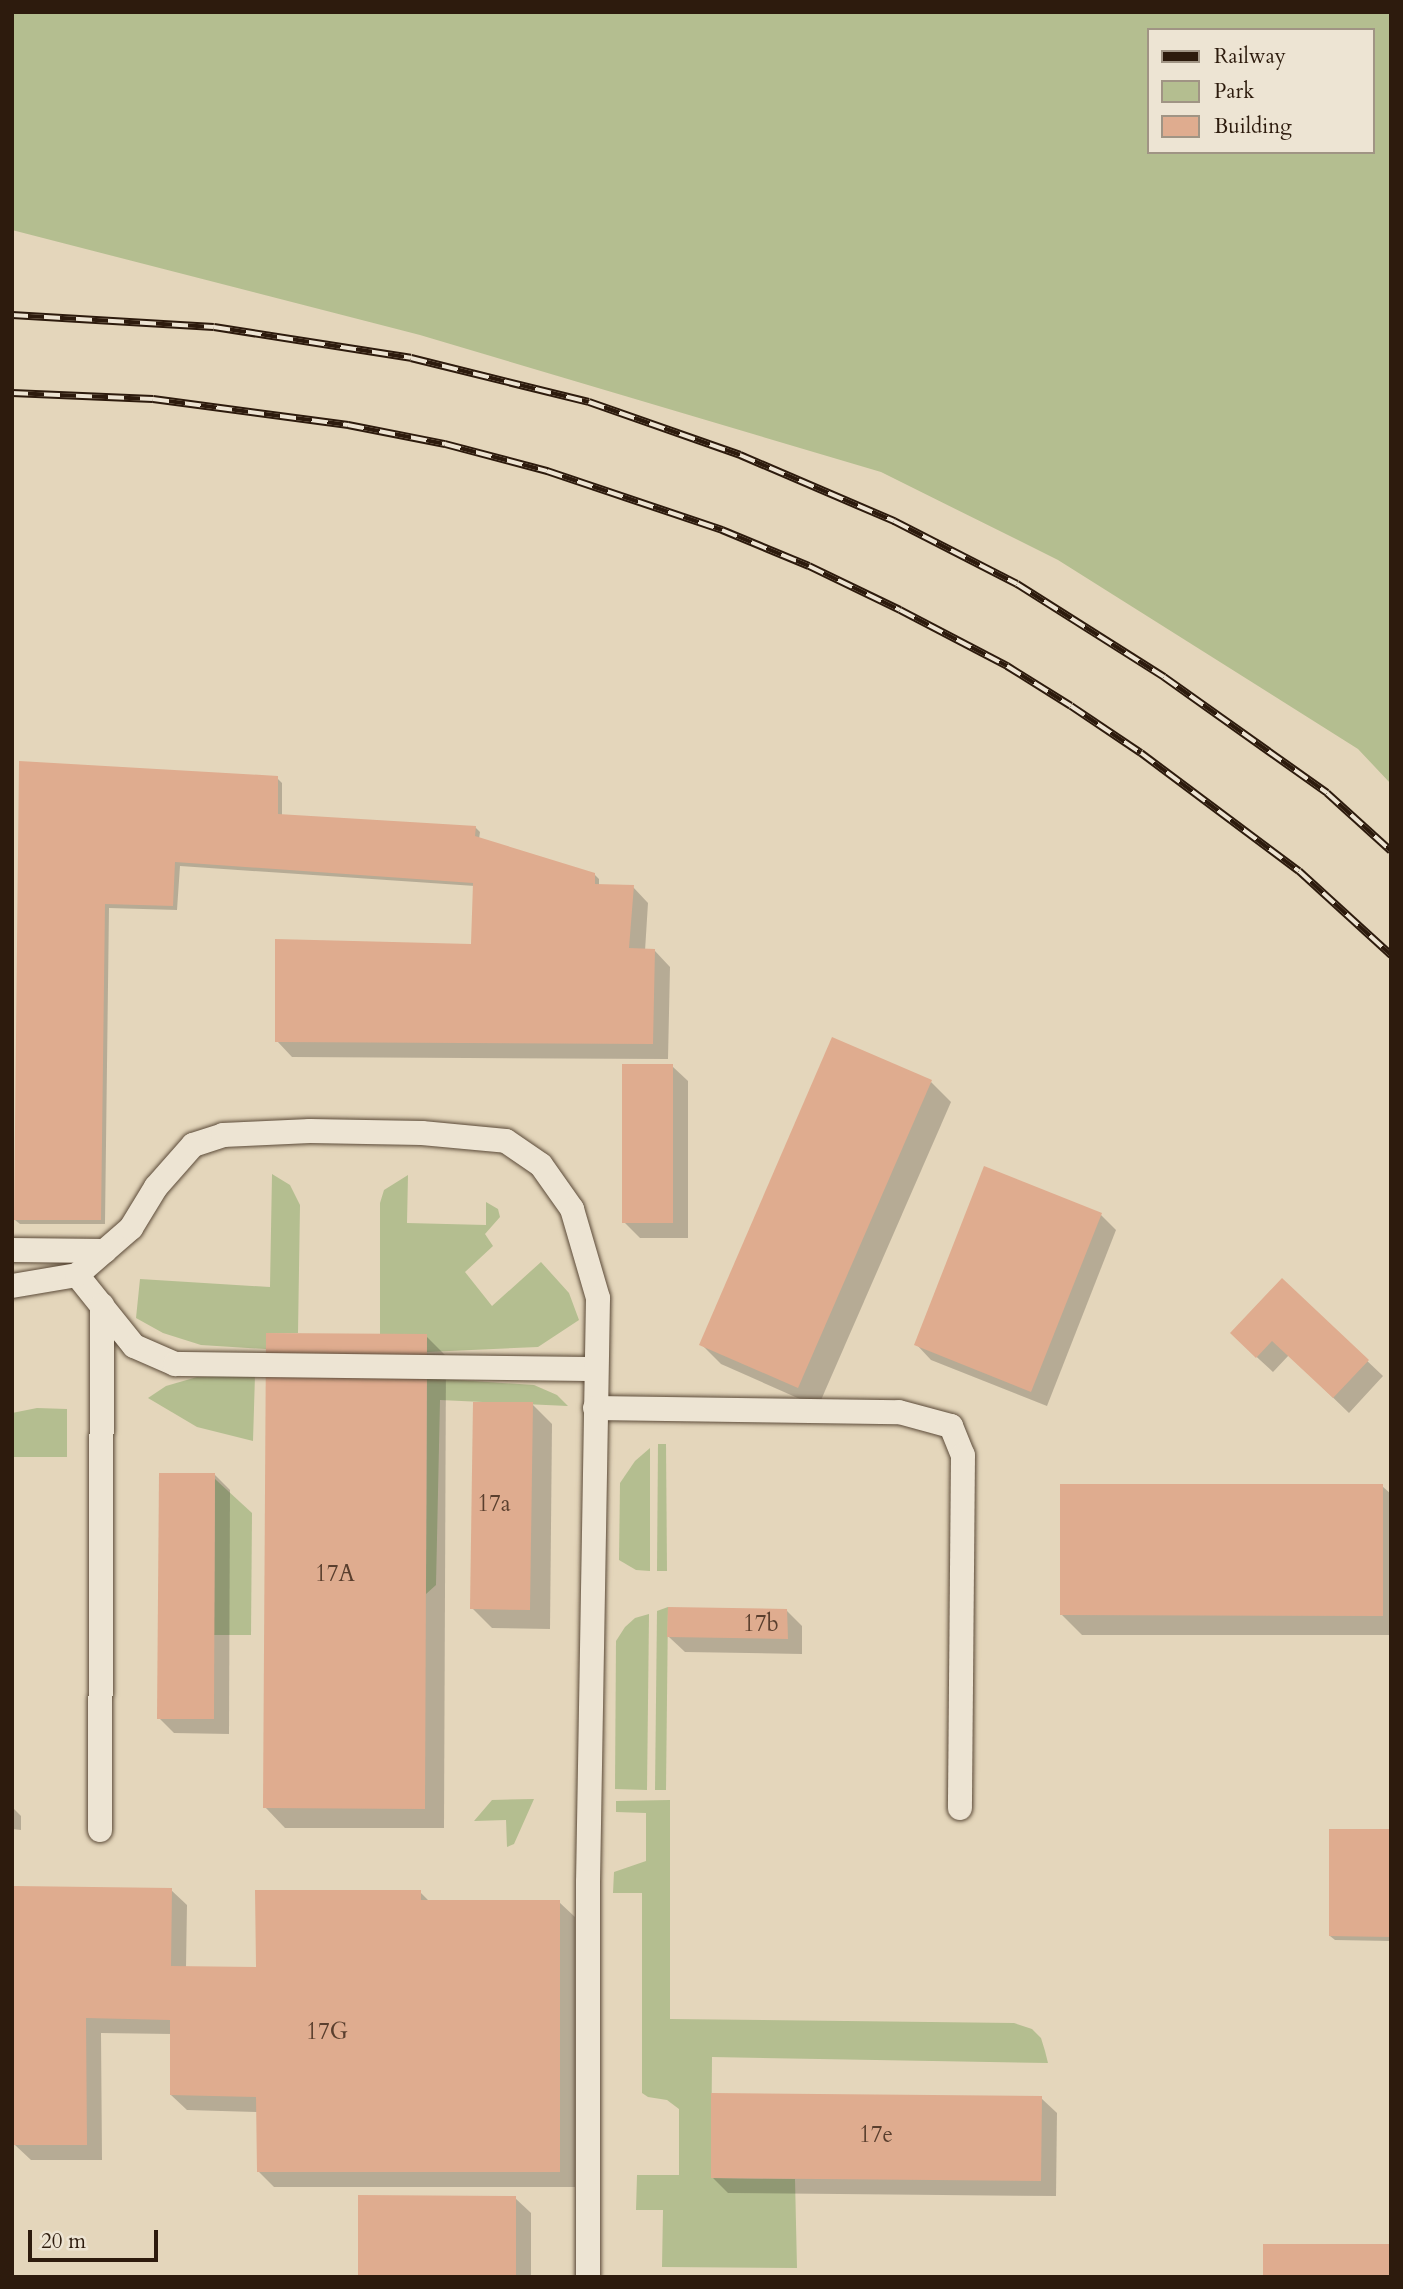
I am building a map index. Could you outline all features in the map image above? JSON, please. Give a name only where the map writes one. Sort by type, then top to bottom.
[{"type":"lane","points":[[12,1286],[77,1275],[131,1228],[156,1187],[193,1145],[223,1135],[310,1131],[422,1133],[506,1141],[541,1166],[572,1209],[598,1298],[588,1882],[588,2277]]},
{"type":"lane","points":[[12,1250],[105,1251]]},
{"type":"lane","points":[[77,1275],[134,1346],[175,1364],[596,1369]]},
{"type":"lane","points":[[100,1830],[102,1305]]},
{"type":"lane","points":[[596,1408],[899,1412],[951,1426],[963,1455],[960,1808]]},
{"type":"green space","points":[[12,12],[1391,12],[1391,784],[1358,749],[1058,560],[881,472],[420,335],[12,230]]},
{"type":"green space","points":[[272,1174],[290,1185],[300,1205],[298,1333],[266,1333],[266,1349],[201,1345],[163,1333],[136,1318],[140,1279],[270,1287]]},
{"type":"green space","points":[[408,1175],[407,1223],[486,1225],[486,1202],[498,1209],[500,1217],[485,1234],[493,1246],[465,1272],[492,1306],[541,1262],[569,1293],[579,1320],[538,1347],[427,1352],[427,1334],[380,1334],[380,1203],[384,1190]]},
{"type":"green space","points":[[255,1375],[253,1441],[197,1427],[148,1398],[166,1386],[197,1377]]},
{"type":"green space","points":[[427,1378],[534,1385],[557,1395],[568,1406],[440,1400],[436,1585],[426,1594]]},
{"type":"green space","points":[[37,1408],[67,1409],[67,1457],[12,1457],[12,1413]]},
{"type":"green space","points":[[658,1444],[666,1444],[667,1571],[657,1571]]},
{"type":"green space","points":[[650,1448],[650,1571],[636,1570],[619,1560],[620,1483],[635,1461]]},
{"type":"green space","points":[[215,1479],[252,1513],[251,1635],[214,1635]]},
{"type":"green space","points":[[668,1607],[666,1790],[655,1790],[657,1611]]},
{"type":"green space","points":[[649,1614],[647,1790],[615,1789],[616,1641],[635,1618]]},
{"type":"green space","points":[[534,1799],[514,1844],[507,1847],[506,1820],[474,1821],[492,1800]]},
{"type":"green space","points":[[670,1800],[670,2019],[1014,2023],[1032,2029],[1041,2038],[1045,2051],[1048,2063],[712,2057],[711,2178],[795,2179],[797,2268],[662,2267],[663,2210],[636,2210],[637,2175],[679,2175],[679,2109],[667,2100],[648,2097],[642,2093],[642,1893],[613,1893],[614,1872],[646,1861],[646,1813],[616,1812],[616,1801]]},
{"type":"building","points":[[19,761],[278,776],[278,814],[476,826],[475,836],[595,873],[595,884],[634,885],[629,948],[655,949],[653,1044],[275,1042],[275,939],[471,944],[473,883],[175,862],[173,906],[105,904],[101,1220],[14,1220]]},
{"type":"building","points":[[832,1037],[932,1080],[798,1388],[699,1345]]},
{"type":"building","points":[[622,1064],[673,1064],[673,1223],[622,1223]]},
{"type":"building","points":[[984,1166],[1102,1213],[1031,1392],[914,1345]]},
{"type":"building","points":[[1282,1278],[1369,1360],[1333,1398],[1272,1341],[1256,1358],[1230,1333]]},
{"type":"building","points":[[266,1333],[427,1334],[425,1809],[263,1808]]},
{"type":"building","points":[[473,1402],[533,1402],[530,1610],[470,1609]]},
{"type":"building","points":[[159,1473],[215,1473],[214,1719],[157,1719]]},
{"type":"building","points":[[1060,1484],[1383,1484],[1383,1616],[1060,1615]]},
{"type":"building","points":[[668,1607],[787,1609],[788,1639],[667,1637]]},
{"type":"building","points":[[1329,1829],[1391,1829],[1391,1937],[1329,1936]]},
{"type":"building","points":[[14,1886],[172,1888],[171,1966],[256,1967],[255,1890],[421,1890],[421,1900],[560,1900],[560,2172],[257,2172],[256,2097],[170,2095],[170,2020],[86,2018],[87,2145],[14,2145]]},
{"type":"building","points":[[711,2093],[1042,2096],[1041,2181],[711,2178]]},
{"type":"building","points":[[358,2195],[516,2196],[516,2276],[358,2276]]},
{"type":"building","points":[[1263,2244],[1391,2244],[1391,2277],[1263,2277]]},
{"type":"railway","points":[[12,315],[214,327],[411,358],[589,402],[740,455],[894,521],[1017,584],[1164,677],[1327,793],[1391,851]]},
{"type":"railway","points":[[12,393],[153,399],[348,425],[445,444],[547,471],[722,530],[809,566],[900,610],[1007,666],[1071,706],[1141,753],[1299,871],[1391,955]]}]
